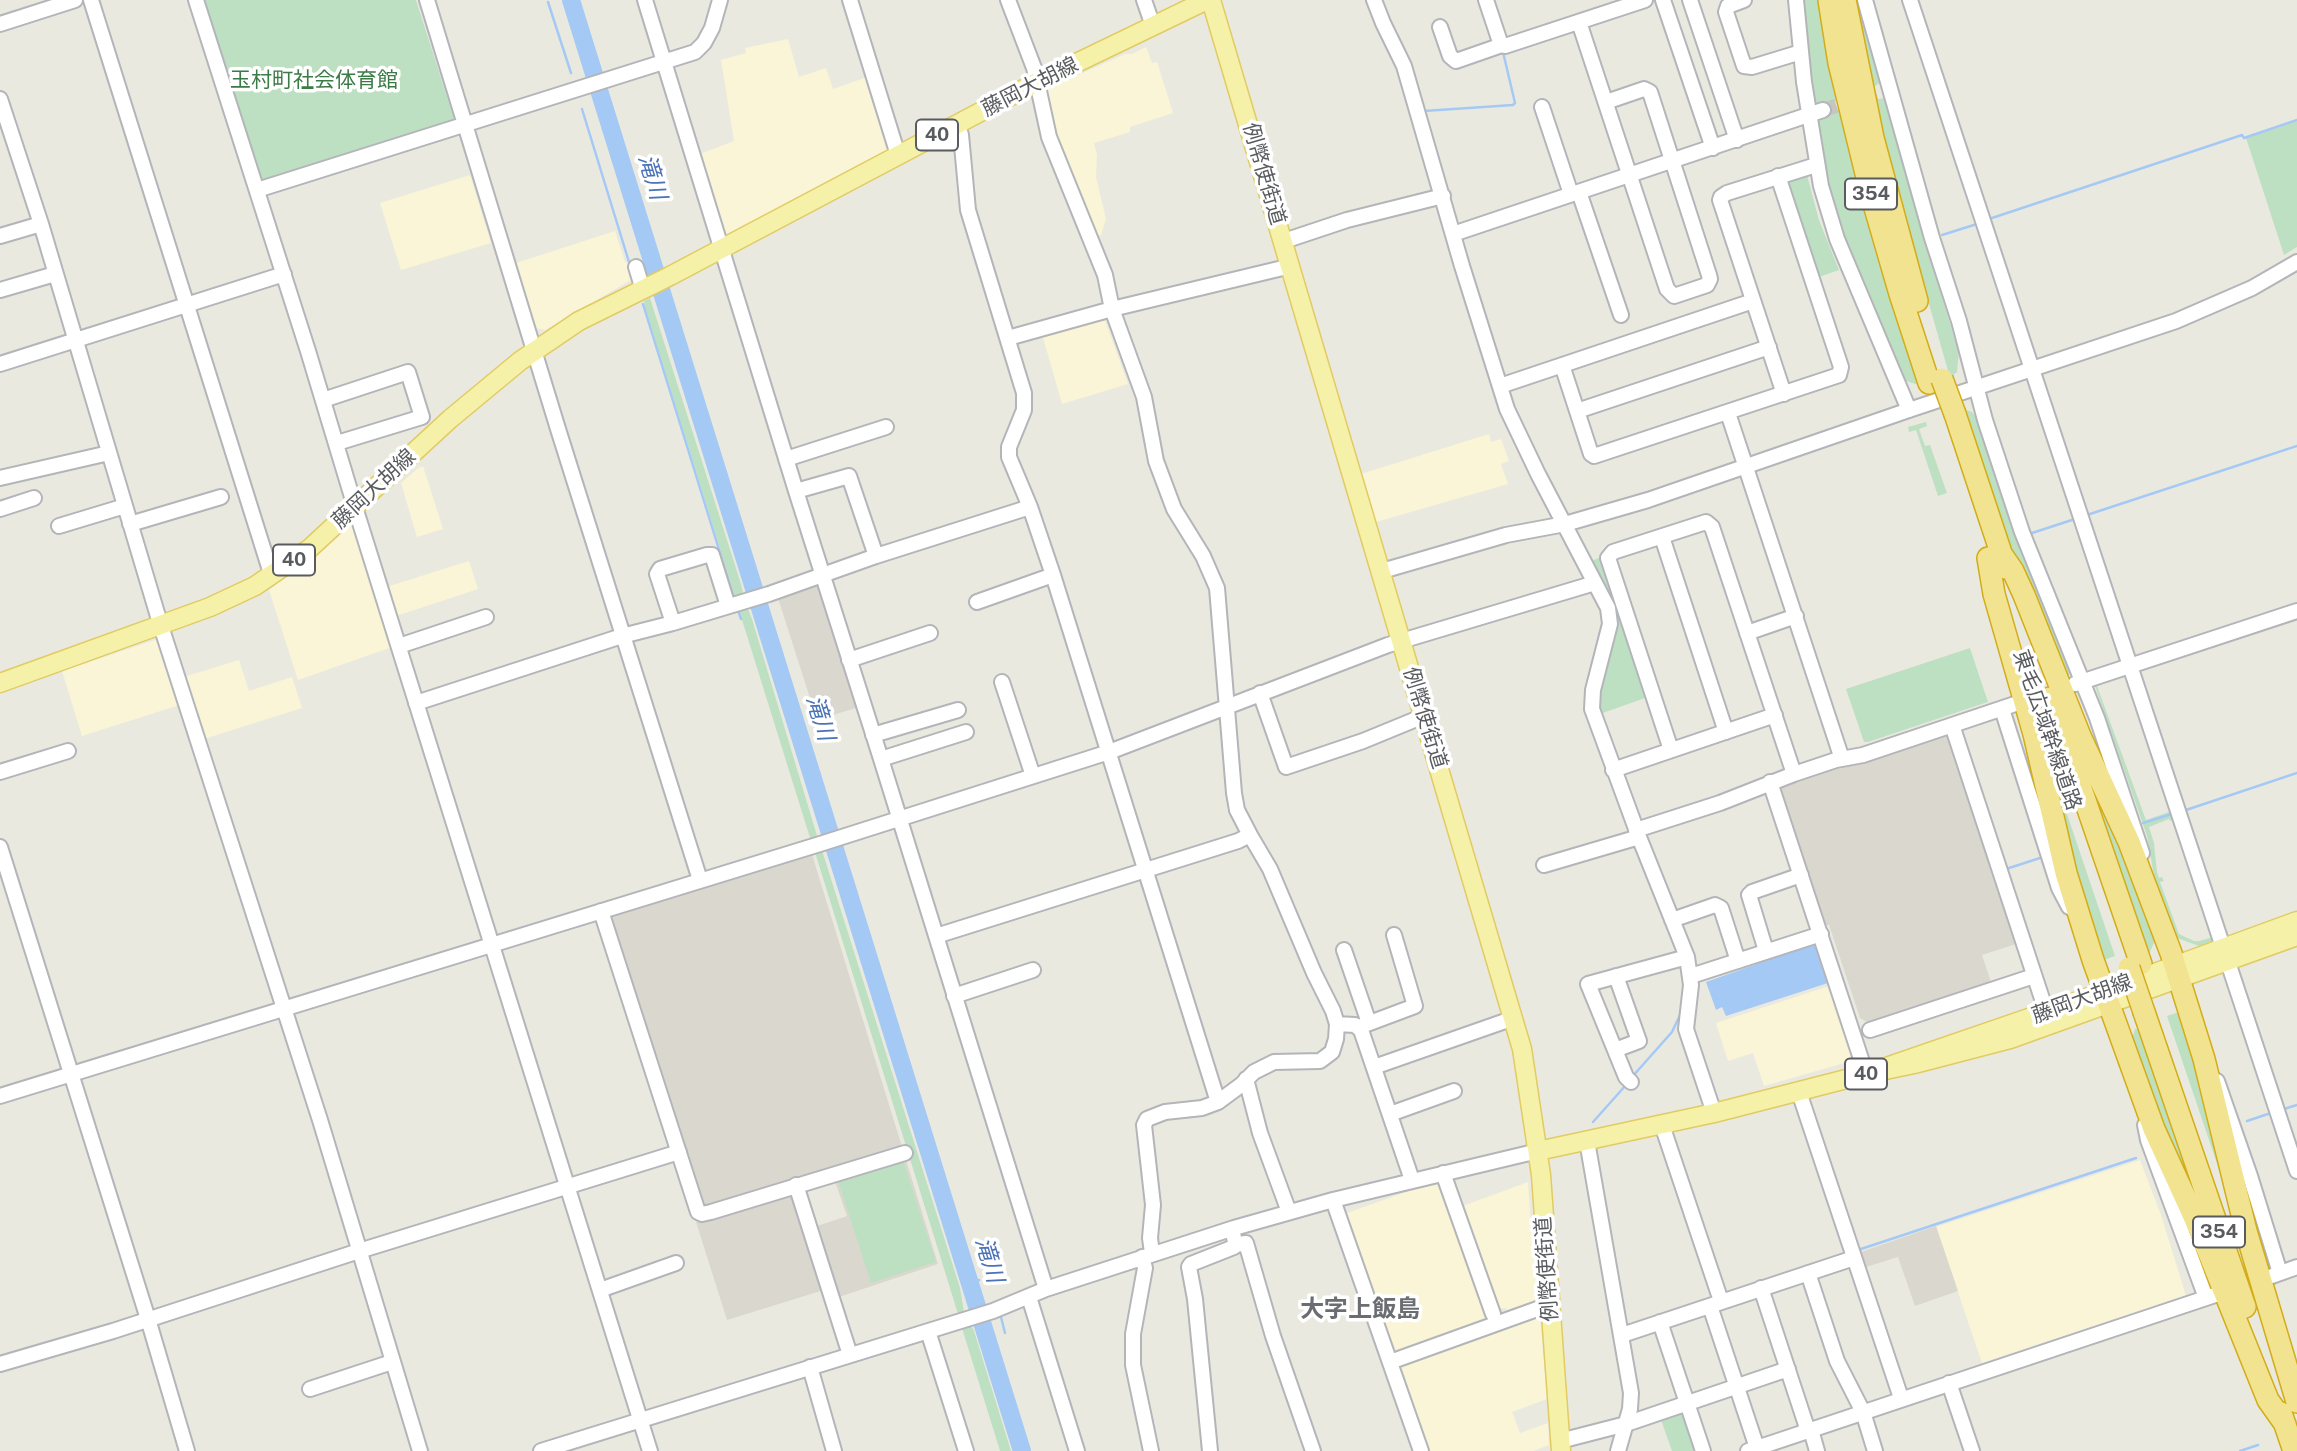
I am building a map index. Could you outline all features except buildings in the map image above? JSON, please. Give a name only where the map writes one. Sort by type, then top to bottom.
[{"type":"highway","name":"東毛広域幹線道路","points":[[1829,0],[1839,63],[1892,269],[1936,381],[2150,1010],[2291,1425],[2294,1451]]},
{"type":"highway","name":"東毛広域幹線道路","points":[[1845,0],[1884,180],[1936,381]]},
{"type":"highway","name":"354","points":[[1995,556],[2013,570],[2080,736],[2129,842],[2204,1059],[2244,1221],[2297,1402]]},
{"type":"highway","name":"354","points":[[1995,556],[1993,594],[2031,723],[2066,873],[2081,923],[2164,1153],[2196,1221],[2268,1399],[2291,1425]]},
{"type":"main road","name":"藤岡大胡線","points":[[0,683],[228,599],[273,575],[309,549],[450,419],[535,350],[579,321],[722,249],[1037,82],[1209,0]]},
{"type":"main road","name":"例幣使街道","points":[[1209,0],[1284,241],[1525,1062],[1538,1151],[1557,1448]]},
{"type":"main road","name":"藤岡大胡線","points":[[1538,1151],[1714,1113],[1982,1047],[2107,992],[2176,978],[2297,921]]},
{"type":"main road","points":[[2225,954],[2297,929]]},
{"type":"main road","name":"藤岡大胡線","points":[[2225,954],[2297,936]]},
{"type":"main road","name":"藤岡大胡線","points":[[1866,1074],[1936,1050],[2049,1019]]},
{"type":"street","points":[[0,24],[75,0]]},
{"type":"street","points":[[91,0],[273,575]]},
{"type":"street","points":[[196,0],[337,443],[650,1451]]},
{"type":"street","points":[[427,0],[622,636],[700,880]]},
{"type":"street","points":[[645,0],[1046,1289]]},
{"type":"street","points":[[257,190],[610,81],[695,52],[704,43],[712,28],[720,0]]},
{"type":"street","points":[[850,0],[898,155]]},
{"type":"street","points":[[1008,0],[1034,68],[1049,137],[1105,275],[1112,309],[1144,397],[1156,461],[1174,509],[1203,556],[1217,588],[1237,810],[1270,869],[1337,1024],[1336,1039],[1328,1056],[1320,1061],[1274,1062],[1254,1072],[1218,1101],[1202,1108],[1153,1115],[1144,1125],[1153,1205],[1133,1334],[1133,1365],[1151,1451]]},
{"type":"street","points":[[1144,0],[1153,26]]},
{"type":"street","points":[[1374,0],[1405,66],[1453,234],[1500,386],[1519,436],[1608,608],[1610,620],[1594,684],[1592,709],[1637,834],[1687,957],[1691,976],[1686,1030],[1714,1113]]},
{"type":"street","points":[[1486,0],[1502,45]]},
{"type":"street","points":[[1440,27],[1451,56],[1456,61],[1645,0]]},
{"type":"street","points":[[1664,0],[1713,148]]},
{"type":"street","points":[[1690,0],[1737,140]]},
{"type":"street","points":[[1744,0],[1728,6],[1726,12],[1744,66],[1752,67],[1801,52]]},
{"type":"street","points":[[1796,0],[1801,52],[1816,112],[1816,164],[1827,209],[1909,410]]},
{"type":"street","points":[[1865,0],[1883,91],[1977,387],[1985,421],[2022,532],[2083,681],[2138,838],[2143,858],[2141,876]]},
{"type":"street","points":[[1910,0],[2297,1171]]},
{"type":"street","points":[[1579,22],[1667,289],[1672,295],[1678,295],[1707,285],[1710,279],[1648,89],[1606,102]]},
{"type":"street","points":[[0,99],[41,224],[160,623],[420,1451]]},
{"type":"street","points":[[1542,107],[1620,315]]},
{"type":"street","points":[[1453,234],[1816,112]]},
{"type":"street","points":[[957,124],[961,135],[968,210],[1024,393],[1023,416],[1008,452],[1053,575],[1218,1101]]},
{"type":"street","points":[[1784,394],[1721,197],[1816,164]]},
{"type":"street","points":[[1562,365],[1591,454],[1594,456],[1837,376],[1842,370],[1778,176]]},
{"type":"street","points":[[1284,241],[1347,220],[1443,196]]},
{"type":"street","points":[[0,236],[41,224]]},
{"type":"street","points":[[1382,571],[1506,535],[1565,524],[1631,506],[2201,311],[2252,288],[2297,262]]},
{"type":"street","points":[[1007,338],[1112,309],[1291,266]]},
{"type":"street","points":[[636,267],[645,288]]},
{"type":"street","points":[[0,290],[55,274]]},
{"type":"street","points":[[0,364],[284,274]]},
{"type":"street","points":[[1500,386],[1753,301]]},
{"type":"street","points":[[1577,411],[1769,347]]},
{"type":"street","points":[[323,400],[408,372],[422,417],[337,443]]},
{"type":"street","points":[[1728,413],[1842,760]]},
{"type":"street","points":[[786,459],[887,427]]},
{"type":"street","points":[[0,478],[109,453]]},
{"type":"street","points":[[796,491],[849,475],[876,556]]},
{"type":"street","points":[[130,524],[221,497]]},
{"type":"street","points":[[0,509],[34,498]]},
{"type":"street","points":[[59,526],[125,506]]},
{"type":"street","points":[[416,703],[622,636],[673,624],[769,594],[876,556],[1030,507]]},
{"type":"street","points":[[1671,750],[1608,558],[1614,552],[1703,522],[1711,524],[1794,774]]},
{"type":"street","points":[[1661,537],[1726,732]]},
{"type":"street","points":[[673,624],[657,572],[660,569],[707,555],[713,558],[728,606]]},
{"type":"street","points":[[977,602],[1053,575]]},
{"type":"street","points":[[0,1096],[820,844],[1109,752],[1402,640],[1595,583]]},
{"type":"street","points":[[2067,687],[2297,611]]},
{"type":"street","points":[[1747,633],[1796,616]]},
{"type":"street","points":[[398,646],[486,618]]},
{"type":"street","points":[[849,660],[930,633]]},
{"type":"street","points":[[1002,682],[1034,776]]},
{"type":"street","points":[[1260,693],[1286,767],[1425,718]]},
{"type":"street","points":[[1544,865],[1637,834],[1770,782],[1863,755],[2021,702]]},
{"type":"street","points":[[873,734],[958,709]]},
{"type":"street","points":[[2002,709],[2059,888],[2081,923]]},
{"type":"street","points":[[1613,770],[1775,715]]},
{"type":"street","points":[[1952,725],[2049,1019]]},
{"type":"street","points":[[881,759],[966,732]]},
{"type":"street","points":[[0,772],[68,751]]},
{"type":"street","points":[[1770,782],[1866,1074]]},
{"type":"street","points":[[936,936],[1250,835]]},
{"type":"street","points":[[0,847],[3,865],[148,1318],[187,1451]]},
{"type":"street","points":[[1766,951],[1749,895],[1801,876]]},
{"type":"street","points":[[1672,920],[1715,905],[1721,908],[1738,961]]},
{"type":"street","points":[[601,911],[698,1212],[702,1214],[905,1153]]},
{"type":"street","points":[[1691,976],[1821,934]]},
{"type":"street","points":[[1337,1024],[1364,1025],[1415,1006],[1394,935]]},
{"type":"street","points":[[1344,950],[1374,1067],[1412,1180]]},
{"type":"street","points":[[1629,1080],[1588,984],[1687,957]]},
{"type":"street","points":[[954,996],[1034,970]]},
{"type":"street","points":[[1615,1051],[1639,1041],[1616,976]]},
{"type":"street","points":[[1870,1030],[2034,976]]},
{"type":"street","points":[[1374,1067],[1514,1018]]},
{"type":"street","points":[[2204,1059],[2221,1087],[2280,1273]]},
{"type":"street","points":[[1246,1080],[1260,1133],[1289,1212]]},
{"type":"street","points":[[1390,1114],[1454,1091]]},
{"type":"street","points":[[1799,1092],[1901,1398]]},
{"type":"street","points":[[2143,1099],[2148,1140],[2206,1298]]},
{"type":"street","points":[[1662,1125],[1716,1303],[1736,1388],[1755,1450],[1901,1398],[2221,1293]]},
{"type":"street","points":[[1587,1141],[1631,1393],[1618,1451]]},
{"type":"street","points":[[541,1451],[993,1311],[1046,1289],[1232,1229],[1333,1200],[1538,1151]]},
{"type":"street","points":[[0,1364],[679,1152]]},
{"type":"street","points":[[1443,1172],[1493,1314]]},
{"type":"street","points":[[796,1185],[850,1355]]},
{"type":"street","points":[[1333,1200],[1421,1451]]},
{"type":"street","points":[[1232,1229],[1235,1245]]},
{"type":"street","points":[[1210,1451],[1195,1299],[1189,1267],[1235,1245],[1245,1243],[1273,1336],[1313,1451]]},
{"type":"street","points":[[1622,1335],[1854,1258]]},
{"type":"street","points":[[600,1290],[676,1263]]},
{"type":"street","points":[[2264,1278],[2297,1267]]},
{"type":"street","points":[[1808,1273],[1837,1361],[1863,1412],[1875,1451]]},
{"type":"street","points":[[1760,1288],[1818,1451]]},
{"type":"street","points":[[1026,1298],[1077,1451]]},
{"type":"street","points":[[1390,1362],[1540,1308],[1550,1307]]},
{"type":"street","points":[[1660,1322],[1703,1451]]},
{"type":"street","points":[[928,1331],[966,1451]]},
{"type":"street","points":[[310,1389],[392,1362]]},
{"type":"street","points":[[810,1367],[834,1451]]},
{"type":"street","points":[[1557,1448],[1788,1369]]},
{"type":"street","points":[[1949,1383],[1972,1451]]},
{"type":"shaded area","points":[[788,39],[799,77],[826,68],[833,89],[870,76],[890,151],[729,235],[726,234],[700,154],[734,141],[721,60],[746,53],[745,48]]},
{"type":"shaded area","points":[[1146,47],[1152,63],[1157,62],[1173,113],[1130,127],[1130,132],[1094,143],[1097,155],[1096,177],[1106,219],[1101,235],[1095,237],[1051,123],[1047,89]]},
{"type":"shaded area","points":[[470,175],[491,243],[401,270],[380,203]]},
{"type":"shaded area","points":[[615,231],[625,262],[629,263],[631,280],[545,330],[536,328],[516,263]]},
{"type":"shaded area","points":[[1103,315],[1128,384],[1062,404],[1042,334]]},
{"type":"shaded area","points":[[1489,434],[1491,442],[1501,439],[1509,461],[1501,464],[1508,484],[1376,522],[1361,474]]},
{"type":"shaded area","points":[[423,466],[443,529],[417,537],[401,483]]},
{"type":"shaded area","points":[[355,517],[377,590],[469,561],[478,589],[387,619],[395,646],[298,680],[269,590],[308,561]]},
{"type":"shaded area","points":[[819,582],[859,707],[817,720],[777,595]]},
{"type":"shaded area","points":[[161,638],[174,680],[239,660],[249,691],[292,677],[302,708],[204,739],[192,701],[82,736],[62,671]]},
{"type":"shaded area","points":[[1943,733],[1948,736],[2016,944],[1982,955],[1992,985],[1872,1025],[1860,1018],[1781,788]]},
{"type":"shaded area","points":[[811,851],[938,1264],[839,1297],[817,1226],[847,1216],[831,1170],[703,1207],[609,915]]},
{"type":"shaded area","points":[[1832,985],[1855,1060],[1764,1086],[1753,1053],[1728,1061],[1716,1023]]},
{"type":"shaded area","points":[[2140,1160],[2161,1215],[2186,1296],[1982,1363],[1936,1227]]},
{"type":"shaded area","points":[[1528,1182],[1540,1301],[1508,1313],[1506,1308],[1496,1309],[1460,1207]]},
{"type":"shaded area","points":[[1437,1184],[1442,1186],[1487,1313],[1484,1314],[1487,1321],[1397,1355],[1391,1352],[1344,1221],[1347,1213]]},
{"type":"shaded area","points":[[790,1195],[794,1197],[824,1290],[727,1320],[696,1222]]},
{"type":"shaded area","points":[[1936,1226],[1958,1291],[1915,1306],[1898,1257],[1863,1268],[1858,1253]]},
{"type":"shaded area","points":[[1540,1315],[1547,1399],[1512,1412],[1520,1433],[1548,1423],[1549,1445],[1533,1451],[1426,1451],[1397,1368],[1400,1362]]},
{"type":"green space","name":"玉村町社会体育館","points":[[203,0],[416,0],[455,122],[261,184]]},
{"type":"green space","points":[[1800,0],[1821,0],[1915,375],[1922,386],[1906,381],[1890,351],[1857,276],[1826,189],[1815,117],[1840,109],[1837,101],[1823,107],[1810,101]]},
{"type":"green space","points":[[1853,0],[1858,0],[1882,81],[1874,87],[1878,99],[1885,98],[1959,351],[1957,372],[1950,378],[1884,145]]},
{"type":"green space","points":[[2297,121],[2297,247],[2284,255],[2246,138]]},
{"type":"green space","points":[[1803,173],[1807,175],[1819,220],[1839,270],[1816,278],[1786,187],[1791,177]]},
{"type":"green space","points":[[650,298],[744,598],[736,600],[645,307],[644,301]]},
{"type":"green space","points":[[1961,411],[1972,412],[1981,424],[2009,516],[2071,671],[2067,678],[2061,671],[1997,516]]},
{"type":"green space","points":[[1926,422],[1927,426],[1919,429],[1925,446],[1930,445],[1947,493],[1938,496],[1916,430],[1909,432],[1908,427]]},
{"type":"green space","points":[[1601,557],[1648,697],[1600,714],[1599,687],[1615,622],[1589,562]]},
{"type":"green space","points":[[746,604],[818,839],[811,841],[738,607]]},
{"type":"green space","points":[[1970,648],[1988,702],[1864,742],[1846,689]]},
{"type":"green space","points":[[2124,672],[2128,674],[2216,940],[2199,946],[2177,938],[2154,876],[2147,836],[2094,683]],"holes":[[[2125,674],[2172,811],[2146,820],[2097,686],[2100,682]],[[2169,819],[2174,820],[2212,937],[2200,941],[2179,934],[2160,882],[2164,881],[2162,877],[2159,878],[2157,872],[2154,843],[2149,827]]]},
{"type":"green space","points":[[2075,742],[2123,852],[2155,940],[2150,952],[2145,949]]},
{"type":"green space","points":[[2043,743],[2115,956],[2104,960],[2072,865]]},
{"type":"green space","points":[[821,847],[960,1288],[964,1312],[958,1314],[814,849]]},
{"type":"green space","points":[[2179,1012],[2209,1112],[2228,1196],[2167,1016]]},
{"type":"green space","points":[[2135,1029],[2140,1029],[2208,1228],[2169,1144],[2132,1039]]},
{"type":"green space","points":[[903,1160],[936,1262],[871,1283],[838,1181]]},
{"type":"green space","points":[[969,1322],[1011,1451],[1000,1451],[961,1325]]},
{"type":"green space","points":[[1681,1410],[1686,1413],[1698,1451],[1672,1451],[1660,1417]]},
{"type":"water","points":[[1813,944],[1828,983],[1726,1016],[1722,1007],[1716,1010],[1706,982]]},
{"type":"waterway","name":"滝川","points":[[571,0],[1022,1451]]},
{"type":"waterway","points":[[548,2],[571,73]]},
{"type":"waterway","points":[[1424,111],[1513,105],[1515,103],[1503,52]]},
{"type":"waterway","points":[[582,109],[629,262]]},
{"type":"waterway","points":[[1989,219],[2242,135],[2244,138],[2297,120]]},
{"type":"waterway","points":[[1942,235],[1977,224]]},
{"type":"waterway","points":[[643,304],[734,598]]},
{"type":"waterway","points":[[2087,515],[2297,446]]},
{"type":"waterway","points":[[2032,533],[2075,519]]},
{"type":"waterway","points":[[737,608],[741,619]]},
{"type":"waterway","points":[[1585,707],[1586,689],[1603,621]]},
{"type":"waterway","points":[[1591,726],[1603,760]]},
{"type":"waterway","points":[[2186,810],[2297,773]]},
{"type":"waterway","points":[[2143,823],[2172,814]]},
{"type":"waterway","points":[[2006,869],[2040,858]]},
{"type":"waterway","points":[[1632,1077],[1672,1032],[1681,1013]]},
{"type":"waterway","points":[[1593,1122],[1626,1085]]},
{"type":"waterway","points":[[2284,1109],[2297,1105]]},
{"type":"waterway","points":[[2247,1121],[2271,1113]]},
{"type":"waterway","points":[[1858,1250],[2136,1158]]},
{"type":"waterway","points":[[970,1283],[979,1280]]},
{"type":"waterway","points":[[1001,1317],[1005,1333]]},
{"type":"waterway","points":[[2240,1451],[2258,1445]]},
{"type":"tunnel","points":[[1823,110],[1876,93]]},
{"type":"district","name":"大字上飯島","points":[[1360,1310]]}]
